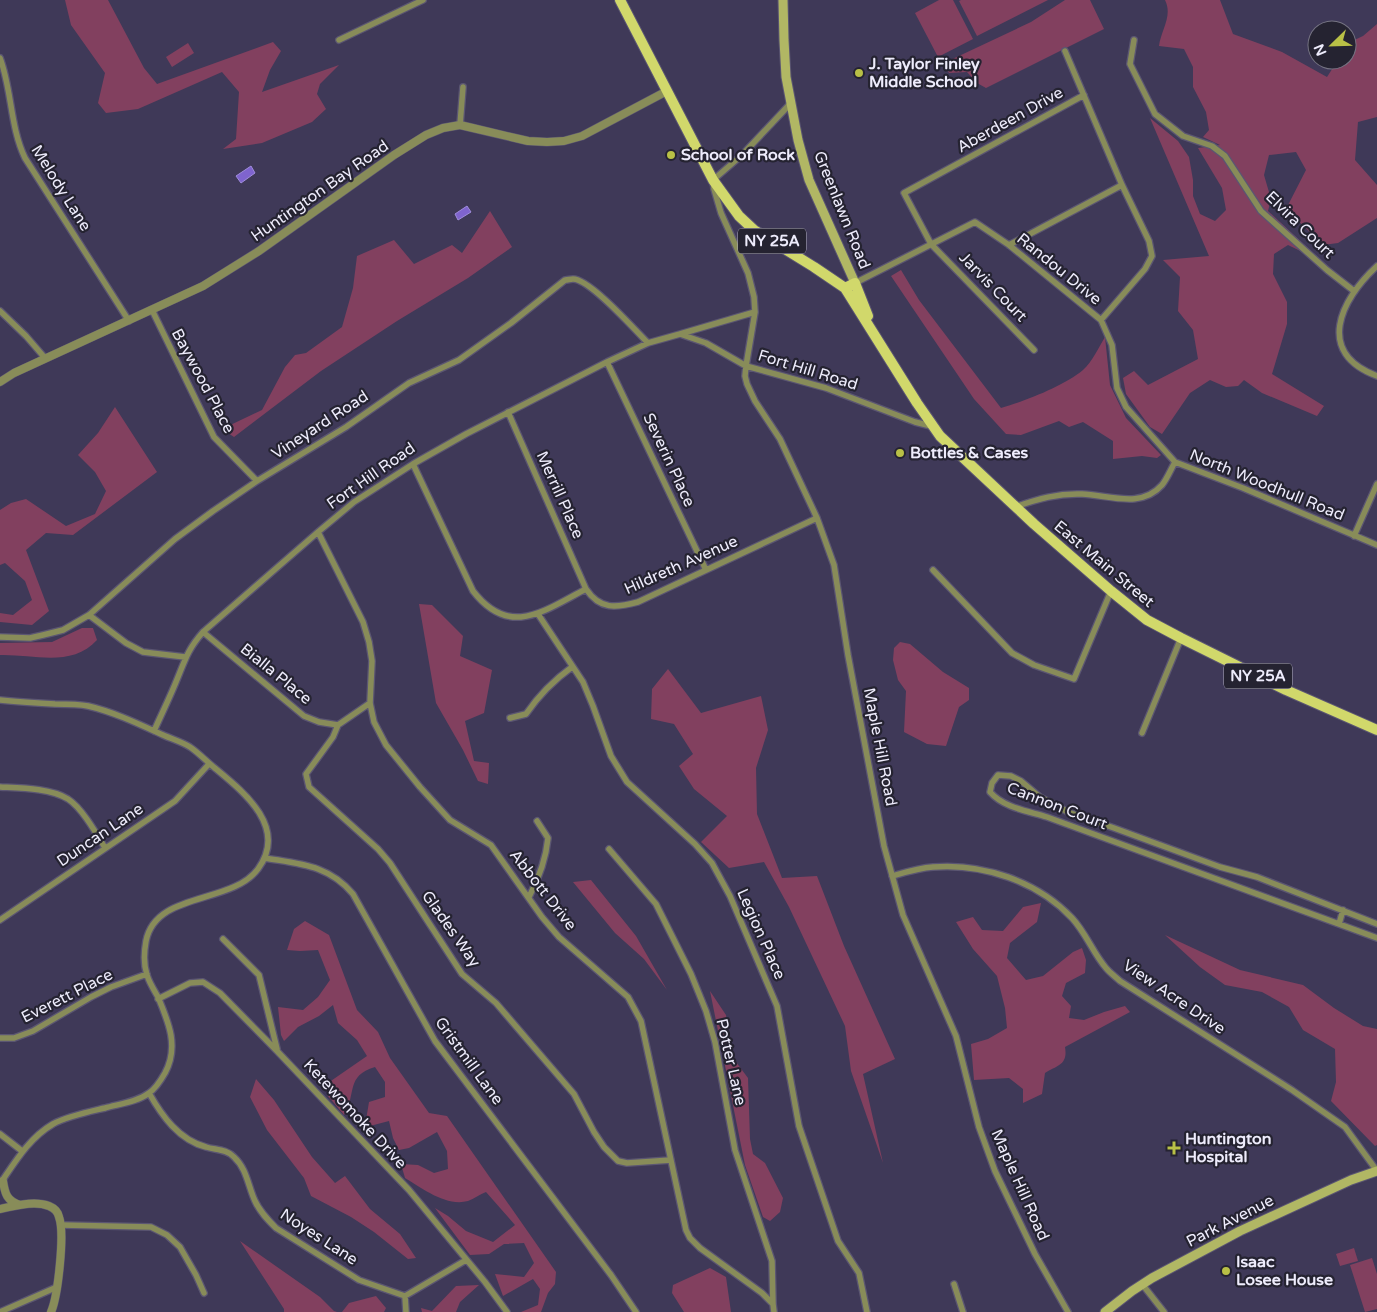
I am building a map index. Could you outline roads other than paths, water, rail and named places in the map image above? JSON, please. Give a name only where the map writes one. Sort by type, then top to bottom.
[{"type":"main road","name":"East Main Street","points":[[620,0],[714,180],[739,216],[754,230],[845,288],[931,426],[949,446],[1015,507],[1147,620],[1286,690],[1377,730]]},
{"type":"main road","name":"Greenlawn Road","points":[[783,0],[785,56],[790,104],[809,180],[855,283]]},
{"type":"main road","name":"East Main Street","points":[[855,283],[878,339]]},
{"type":"main road","points":[[845,288],[855,283]]},
{"type":"main road","name":"Park Avenue","points":[[1105,1312],[1142,1284],[1253,1225],[1351,1180],[1377,1171]]},
{"type":"street","points":[[340,40],[422,0]]},
{"type":"street","name":"Elvira Court","points":[[1134,40],[1130,64],[1154,114],[1183,136],[1212,146],[1225,156],[1261,211],[1327,270],[1354,291]]},
{"type":"street","points":[[1065,51],[1084,95]]},
{"type":"street","name":"Melody Lane","points":[[0,58],[11,97],[19,145],[25,158],[129,321]]},
{"type":"street","points":[[460,125],[463,87]]},
{"type":"street","name":"Huntington Bay Road","points":[[0,382],[45,358],[203,286],[259,251],[394,155],[426,135],[443,128],[460,125],[528,141],[564,141],[582,136],[667,91]]},
{"type":"street","name":"Aberdeen Drive","points":[[931,244],[904,194],[1084,95],[1122,185],[1149,241],[1152,256],[1145,269],[1101,320]]},
{"type":"street","points":[[714,180],[742,155],[790,104]]},
{"type":"street","name":"Maple Hill Road","points":[[714,180],[714,189],[721,213],[752,284],[754,296],[755,312],[746,366],[747,384],[780,440],[817,518],[834,565],[848,655],[884,846],[903,915],[956,1036],[979,1127],[990,1157],[1035,1254],[1068,1312]]},
{"type":"street","points":[[1009,245],[1122,185]]},
{"type":"street","name":"Randou Drive","points":[[855,283],[975,222],[1009,245],[1101,320],[1112,345],[1117,388],[1126,407],[1175,462]]},
{"type":"street","name":"Jarvis Court","points":[[931,244],[1034,350]]},
{"type":"street","points":[[1377,266],[1354,291],[1344,308],[1339,326],[1339,343],[1350,360],[1363,370],[1377,376]]},
{"type":"street","name":"Vineyard Road","points":[[0,637],[25,638],[43,636],[63,630],[89,615],[175,539],[257,481],[346,427],[409,383],[459,360],[511,324],[565,280],[574,279],[582,282],[605,300],[648,343]]},
{"type":"street","name":"Baywood Place","points":[[152,310],[214,438],[257,481]]},
{"type":"street","points":[[0,311],[45,358]]},
{"type":"street","name":"Fort Hill Road","points":[[154,731],[192,644],[203,632],[354,502],[413,464],[508,412],[607,362],[648,343],[755,312]]},
{"type":"street","name":"Fort Hill Road","points":[[680,334],[706,343],[746,366],[826,388],[915,422],[931,426]]},
{"type":"street","name":"Severin Place","points":[[607,362],[706,570]]},
{"type":"street","name":"Merrill Place","points":[[508,412],[586,589]]},
{"type":"street","name":"North Woodhull Road","points":[[1015,507],[1039,498],[1061,494],[1084,494],[1135,500],[1152,494],[1163,484],[1175,462],[1377,545]]},
{"type":"street","points":[[413,464],[473,591],[488,607],[506,616],[526,617],[538,614],[586,589]]},
{"type":"street","points":[[1354,536],[1377,484]]},
{"type":"street","name":"Hildreth Avenue","points":[[586,589],[592,599],[602,605],[626,605],[638,602],[817,518]]},
{"type":"street","name":"Abbott Drive","points":[[318,532],[363,622],[372,661],[370,704],[374,722],[386,745],[450,820],[491,846],[542,917],[559,937],[628,997],[640,1021],[686,1230],[690,1238],[700,1248],[762,1293],[773,1304]]},
{"type":"street","points":[[933,570],[1012,653],[1034,664],[1074,679],[1111,591]]},
{"type":"street","name":"Legion Place","points":[[538,614],[583,682],[611,756],[627,782],[695,844],[712,863],[730,896],[777,1006],[799,1126],[838,1241],[859,1273],[863,1286],[866,1312]]},
{"type":"street","points":[[89,615],[126,643],[143,652],[185,657]]},
{"type":"street","name":"Bialla Place","points":[[203,632],[304,716],[319,722],[338,725]]},
{"type":"street","points":[[1142,733],[1181,638]]},
{"type":"street","points":[[510,718],[526,714],[549,685],[572,667]]},
{"type":"street","points":[[0,700],[86,705],[105,710],[189,747],[244,792],[257,808],[265,825],[268,842],[265,858],[248,880],[231,890],[190,901],[171,909],[156,921],[147,937],[143,956],[146,974],[158,998],[171,1033],[173,1049],[170,1063],[162,1078],[149,1093],[129,1102],[80,1114],[52,1125],[22,1151],[1,1183],[8,1198],[20,1205]]},
{"type":"street","name":"Glades Way","points":[[370,704],[338,725],[333,737],[306,774],[309,787],[378,849],[390,863],[462,974],[496,1003],[574,1094],[604,1147],[618,1161],[628,1163],[671,1160]]},
{"type":"street","name":"Duncan Lane","points":[[0,920],[175,801],[209,764]]},
{"type":"street","name":"Cannon Court","points":[[1377,924],[1257,877],[1227,869],[1061,808],[1040,797],[1021,781],[1011,776],[998,775],[992,783],[990,792],[996,799],[1005,804],[1096,835],[1377,938]]},
{"type":"street","points":[[0,787],[42,790],[68,799],[88,820],[105,848]]},
{"type":"street","points":[[529,897],[538,880],[546,855],[548,838],[537,822]]},
{"type":"street","points":[[1096,835],[1100,823]]},
{"type":"street","name":"Potter Lane","points":[[609,849],[656,904],[691,974],[706,1011],[714,1042],[735,1150],[772,1261],[773,1304]]},
{"type":"street","name":"Gristmill Lane","points":[[265,858],[314,867],[324,871],[340,880],[353,894],[435,1041],[611,1274],[636,1312]]},
{"type":"street","name":"View Acre Drive","points":[[892,876],[913,870],[958,866],[1007,876],[1033,888],[1054,902],[1072,918],[1086,936],[1105,968],[1120,981],[1292,1090],[1345,1127],[1377,1171]]},
{"type":"street","points":[[1224,882],[1227,869]]},
{"type":"street","points":[[1339,924],[1343,910]]},
{"type":"street","points":[[223,939],[259,975],[277,1051]]},
{"type":"street","name":"Everett Place","points":[[0,1038],[14,1038],[33,1031],[91,997],[111,987],[146,974]]},
{"type":"street","name":"Ketewomoke Drive","points":[[158,998],[190,983],[203,982],[220,993],[409,1190],[485,1282],[507,1312]]},
{"type":"street","name":"Noyes Lane","points":[[149,1093],[158,1109],[173,1128],[204,1147],[219,1149],[232,1154],[242,1165],[255,1201],[265,1217],[276,1228],[359,1280],[405,1296]]},
{"type":"street","points":[[0,1134],[22,1151]]},
{"type":"street","points":[[0,1210],[34,1204],[49,1206],[57,1212],[61,1225],[57,1287],[51,1312]]},
{"type":"street","points":[[61,1225],[151,1228],[167,1235],[180,1247],[204,1293]]},
{"type":"street","points":[[406,1312],[405,1296],[466,1260]]},
{"type":"street","points":[[954,1284],[962,1312]]},
{"type":"street","points":[[1142,1284],[1164,1312]]},
{"type":"street","points":[[0,1312],[57,1287]]},
{"type":"street","points":[[773,1304],[774,1312]]},
{"type":"place","name":"J. Taylor Finley Middle School","points":[[859,73]]},
{"type":"place","name":"School of Rock","points":[[671,155]]},
{"type":"place","name":"Bottles & Cases","points":[[900,453]]},
{"type":"place","name":"Huntington Hospital","points":[[1174,1148]]},
{"type":"place","name":"Isaac Losee House","points":[[1226,1271]]}]
